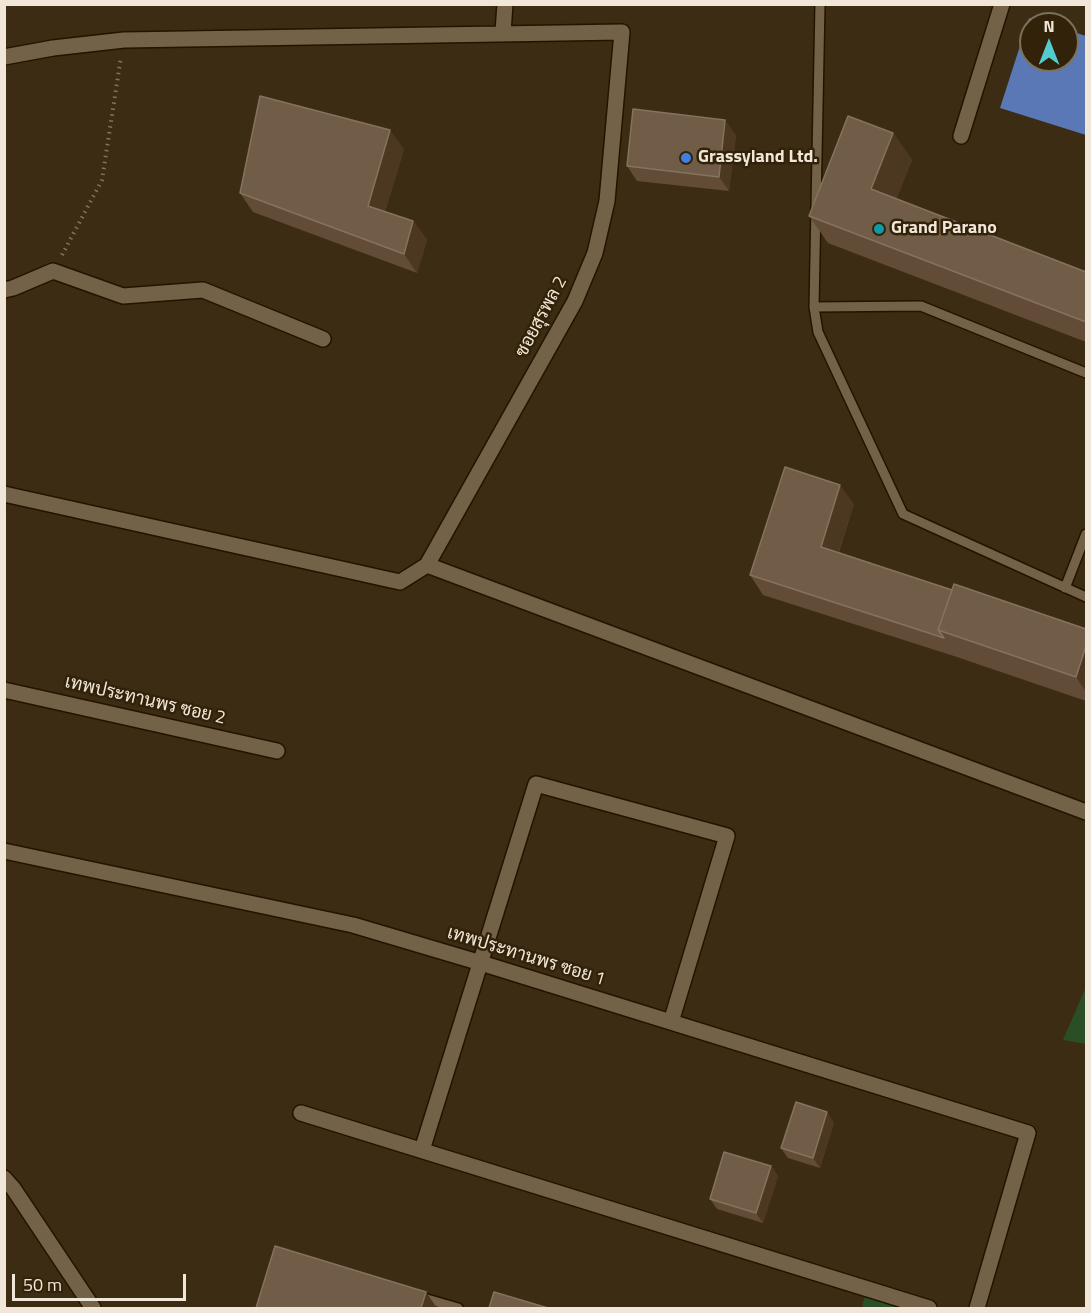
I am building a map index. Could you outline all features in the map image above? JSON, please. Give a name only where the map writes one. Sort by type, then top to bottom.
[{"type":"street","points":[[4,57],[54,48],[124,40],[504,32],[505,4]]},
{"type":"street","points":[[961,136],[1002,4]]},
{"type":"street","name":"ซอยสุรพล 2","points":[[4,494],[400,582],[427,565],[575,301],[595,253],[607,201],[622,32],[504,32]]},
{"type":"street","points":[[4,290],[53,271],[123,296],[203,290],[323,339]]},
{"type":"street","points":[[427,565],[1086,812]]},
{"type":"street","name":"เทพประทานพร ซอย 2","points":[[4,690],[277,751]]},
{"type":"street","points":[[422,1150],[536,784],[727,836],[671,1022]]},
{"type":"street","name":"เทพประทานพร ซอย 1","points":[[4,851],[352,925],[1028,1133],[976,1308]]},
{"type":"street","points":[[301,1113],[930,1308]]},
{"type":"street","points":[[4,1178],[14,1188],[93,1308]]},
{"type":"lane","points":[[820,4],[814,307],[818,332],[903,514],[1086,597]]},
{"type":"lane","points":[[814,307],[921,306],[1086,373]]},
{"type":"lane","points":[[1065,588],[1086,534]]},
{"type":"lane","points":[[415,1296],[458,1308]]},
{"type":"path","points":[[53,271],[102,180],[124,40]]},
{"type":"green space","points":[[1086,987],[1086,1044],[1063,1040]]},
{"type":"green space","points":[[865,1294],[913,1308],[862,1308]]},
{"type":"water","points":[[1079,34],[1086,36],[1086,135],[1000,108],[1019,49],[1019,72],[1079,72]]},
{"type":"building","points":[[260,96],[390,130],[368,206],[413,221],[404,254],[240,193]]},
{"type":"building","name":"Grassyland Ltd.","points":[[633,109],[725,120],[719,177],[627,166]]},
{"type":"building","points":[[848,116],[893,133],[871,189],[1086,272],[1086,322],[809,216]]},
{"type":"building","points":[[785,467],[840,485],[821,547],[952,590],[938,630],[944,638],[750,575]]},
{"type":"building","points":[[954,584],[1086,629],[1086,646],[1076,677],[938,630]]},
{"type":"building","points":[[796,1102],[827,1112],[813,1158],[781,1148]]},
{"type":"building","points":[[724,1152],[771,1166],[756,1213],[710,1199]]},
{"type":"building","points":[[275,1246],[426,1292],[421,1308],[256,1308]]},
{"type":"building","points":[[494,1292],[548,1308],[489,1308]]},
{"type":"place","name":"Grassyland Ltd.","points":[[686,158]]},
{"type":"place","name":"Grand Parano","points":[[879,229]]}]
